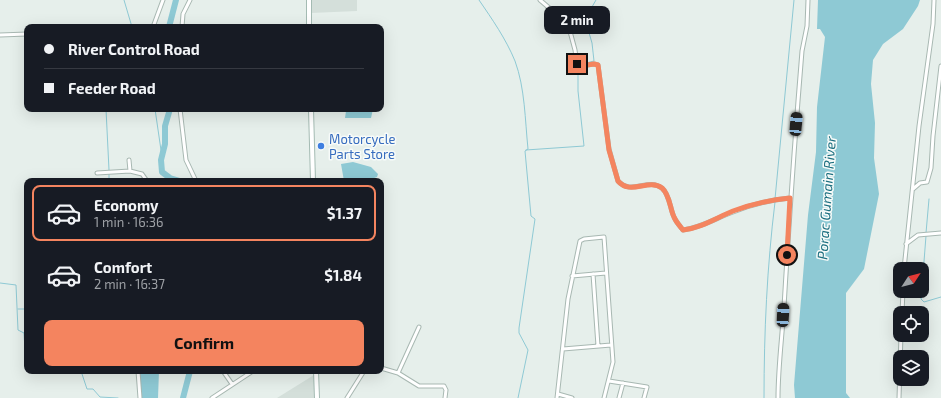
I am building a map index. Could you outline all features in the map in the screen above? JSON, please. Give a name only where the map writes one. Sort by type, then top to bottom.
[{"type":"main road","points":[[309,0],[309,24]]},
{"type":"main road","points":[[311,112],[313,178]]},
{"type":"main road","points":[[316,374],[317,398]]},
{"type":"street","points":[[154,24],[163,0]]},
{"type":"street","points":[[182,24],[184,14],[190,0]]},
{"type":"street","points":[[540,0],[568,24],[577,64],[580,66],[594,64],[598,65],[609,150],[620,184],[631,188],[650,184],[663,189],[674,217],[683,230],[702,225],[751,205],[770,200],[790,198]]},
{"type":"street","points":[[778,398],[778,364],[782,330],[790,198],[802,51],[807,26],[808,0]]},
{"type":"street","points":[[905,262],[933,24],[934,0]]},
{"type":"street","points":[[0,35],[24,34]]},
{"type":"street","points":[[913,189],[920,183],[927,182],[931,168],[941,66]]},
{"type":"street","points":[[180,112],[186,160],[195,178]]},
{"type":"street","points":[[129,160],[130,171]]},
{"type":"street","points":[[97,173],[130,171],[142,174],[145,178]]},
{"type":"street","points":[[906,244],[918,235],[941,233]]},
{"type":"street","points":[[572,398],[558,396],[568,298],[572,276],[580,241],[590,238],[604,237],[612,367],[604,398]]},
{"type":"street","points":[[572,276],[606,273]]},
{"type":"street","points":[[593,274],[598,346]]},
{"type":"street","points":[[398,373],[419,327]]},
{"type":"street","points":[[899,398],[901,342]]},
{"type":"street","points":[[563,349],[611,345]]},
{"type":"street","points":[[384,369],[398,373],[419,386],[444,386],[446,390],[445,398]]},
{"type":"street","points":[[138,374],[140,398]]},
{"type":"street","points":[[225,374],[232,384]]},
{"type":"street","points":[[212,398],[248,374]]},
{"type":"street","points":[[347,398],[362,374]]},
{"type":"street","points":[[609,381],[647,387],[644,398]]},
{"type":"street","points":[[619,398],[623,383]]},
{"type":"shaded area","points":[[311,0],[357,0],[357,11],[311,13]]},
{"type":"shaded area","points":[[314,375],[315,398],[277,398]]},
{"type":"water","name":"Porac Gumain River","points":[[818,0],[920,0],[918,6],[903,29],[883,44],[873,60],[871,84],[875,123],[874,158],[879,194],[864,269],[846,293],[846,393],[850,398],[795,398],[794,385],[808,215],[816,152],[817,107],[825,37],[820,29],[817,29]]},
{"type":"water","points":[[346,112],[372,112],[371,118],[345,118]]},
{"type":"water","points":[[353,162],[371,167],[378,174],[377,177],[374,178],[343,178],[341,164]]},
{"type":"water","points":[[139,374],[159,374],[158,398],[140,398]]},
{"type":"waterway","points":[[124,0],[131,24]]},
{"type":"waterway","points":[[170,24],[176,0]]},
{"type":"waterway","points":[[479,0],[503,37],[515,61],[521,82],[524,104],[528,149],[525,151],[531,216],[535,219],[519,328],[519,333],[528,350],[518,398]]},
{"type":"waterway","points":[[582,64],[594,61],[592,43],[585,19],[596,0]]},
{"type":"waterway","points":[[775,199],[794,0]]},
{"type":"waterway","points":[[526,150],[584,146],[578,91],[578,66]]},
{"type":"waterway","points":[[106,112],[109,170]]},
{"type":"waterway","points":[[155,112],[162,157]]},
{"type":"waterway","points":[[169,112],[165,126],[165,144],[161,160],[162,172],[170,178]]},
{"type":"waterway","points":[[926,233],[929,199]]},
{"type":"waterway","points":[[764,398],[766,300],[775,202]]},
{"type":"waterway","points":[[924,262],[926,236]]},
{"type":"waterway","points":[[0,283],[16,285],[18,330],[24,333]]},
{"type":"waterway","points":[[921,298],[924,302],[941,297]]},
{"type":"waterway","points":[[18,309],[24,309]]},
{"type":"waterway","points":[[82,374],[87,389],[93,389],[100,397],[118,398]]},
{"type":"waterway","points":[[183,398],[189,374]]},
{"type":"place","name":"Motorcycle Parts Store","points":[[321,146]]},
{"type":"route","points":[[577,64],[580,66],[594,64],[598,65],[609,150],[614,170],[620,184],[624,187],[631,188],[650,184],[663,189],[674,217],[683,230],[702,225],[751,205],[770,200],[790,198],[787,255]]}]
